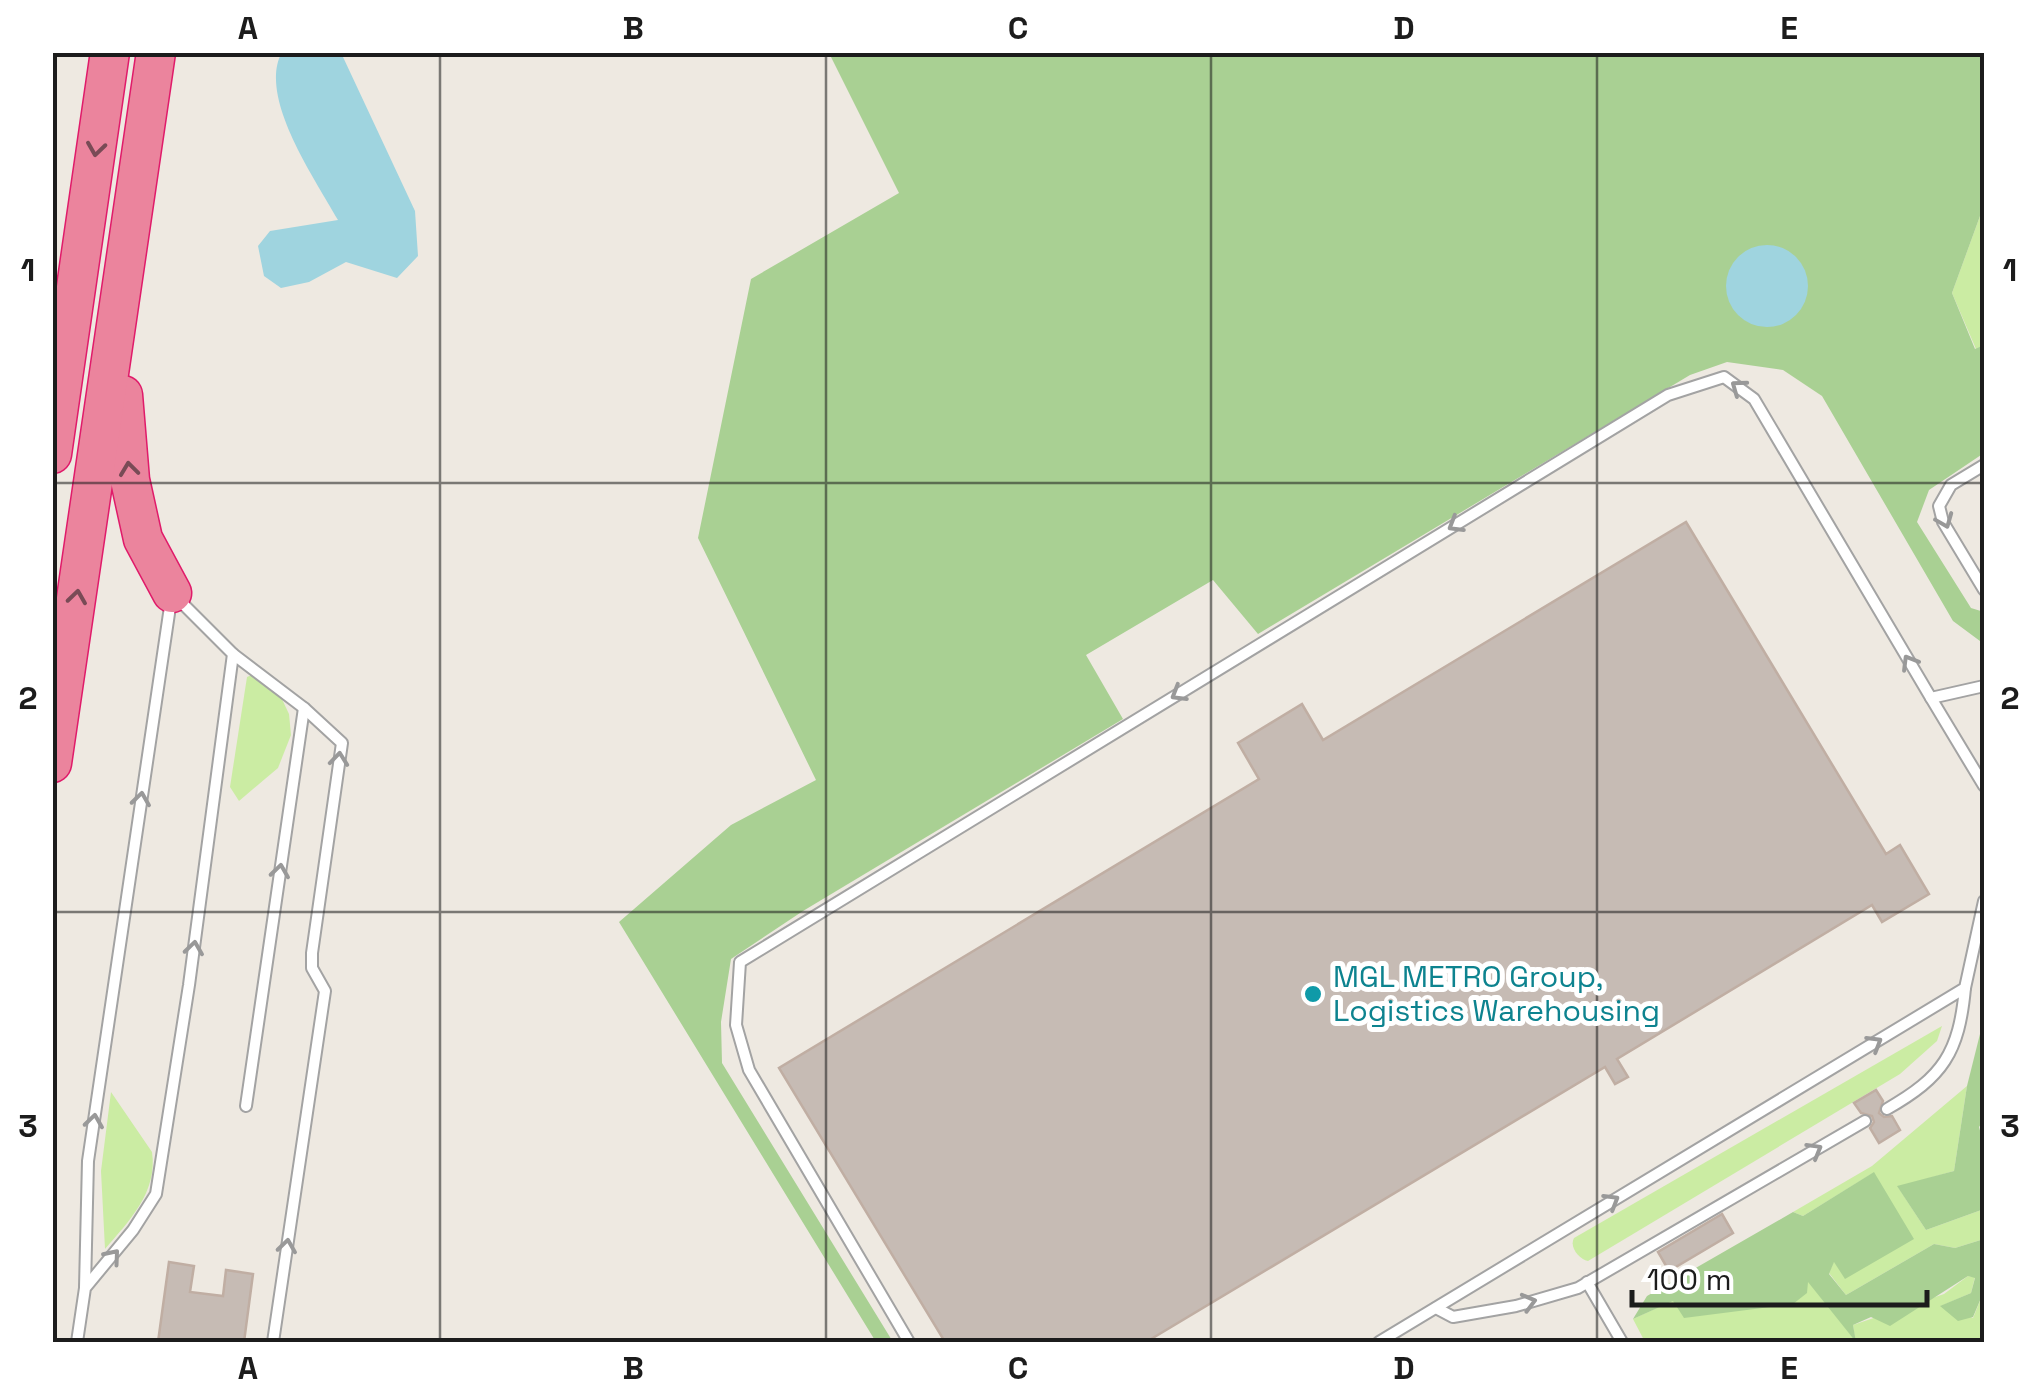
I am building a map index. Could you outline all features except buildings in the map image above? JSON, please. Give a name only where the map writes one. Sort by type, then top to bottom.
[{"type":"highway","points":[[52,454],[110,52]]},
{"type":"highway","points":[[52,762],[156,52]]},
{"type":"highway","points":[[124,272],[123,420],[130,480],[143,540],[172,593]]},
{"type":"lane","points":[[909,1342],[748,1070],[736,1025],[740,962],[1668,396],[1724,377],[1754,399],[1984,786]]},
{"type":"lane","points":[[1984,465],[1951,485],[1939,506],[1943,522],[1984,590]]},
{"type":"lane","points":[[172,593],[233,654],[304,708],[342,743],[312,953],[312,968],[325,991],[273,1342]]},
{"type":"lane","points":[[77,1342],[85,1288],[88,1160],[172,593]]},
{"type":"lane","points":[[85,1288],[134,1230],[156,1194],[189,985],[233,654]]},
{"type":"lane","points":[[1931,698],[1984,686]]},
{"type":"lane","points":[[246,1106],[304,708]]},
{"type":"lane","points":[[1887,1109],[1920,1090],[1939,1072],[1959,1033],[1984,901]]},
{"type":"lane","points":[[1379,1342],[1965,988]]},
{"type":"lane","points":[[1436,1308],[1454,1317],[1516,1306],[1578,1288],[1866,1121]]},
{"type":"lane","points":[[1588,1282],[1622,1342]]},
{"type":"green space","points":[[829,53],[1984,53],[1984,205],[1952,293],[1975,349],[1984,345],[1984,453],[1929,490],[1917,522],[1971,608],[1984,612],[1984,644],[1953,621],[1822,396],[1783,370],[1727,362],[1690,375],[1258,634],[1213,580],[1086,655],[1123,719],[803,911],[731,959],[721,1022],[722,1063],[893,1342],[876,1342],[619,922],[731,825],[816,780],[698,538],[751,279],[899,193]]},
{"type":"green space","points":[[1984,205],[1984,345],[1976,349],[1952,293]]},
{"type":"green space","points":[[254,674],[280,695],[289,714],[291,735],[278,768],[239,801],[230,787],[247,677]]},
{"type":"green space","points":[[1984,1018],[1984,1120],[1979,1127],[1984,1145],[1984,1209],[1926,1230],[1897,1186],[1954,1171],[1967,1086]]},
{"type":"green space","points":[[1942,1026],[1937,1041],[1900,1074],[1588,1261],[1576,1252],[1574,1238]]},
{"type":"green space","points":[[1967,1086],[1954,1171],[1898,1187],[1926,1230],[1984,1209],[1984,1239],[1955,1248],[1934,1244],[1846,1295],[1829,1273],[1834,1261],[1845,1278],[1873,1173],[1803,1216],[1793,1212],[1872,1166]]},
{"type":"green space","points":[[111,1092],[152,1152],[153,1167],[140,1205],[105,1249],[101,1171]]},
{"type":"green space","points":[[1874,1172],[1914,1239],[1845,1279],[1834,1262],[1829,1274],[1846,1295],[1934,1244],[1955,1248],[1984,1239],[1984,1291],[1973,1317],[1958,1321],[1940,1306],[1971,1293],[1975,1278],[1968,1276],[1890,1326],[1871,1317],[1853,1325],[1856,1342],[1808,1282],[1807,1293],[1793,1304],[1684,1318],[1673,1301],[1633,1319],[1647,1296],[1793,1212],[1803,1216]]},
{"type":"green space","points":[[1968,1276],[1975,1277],[1971,1293],[1941,1306],[1973,1318],[1984,1291],[1984,1342],[1645,1342],[1633,1319],[1674,1300],[1808,1280],[1855,1339],[1853,1325],[1944,1294]]},
{"type":"water","points":[[282,52],[343,57],[415,211],[418,256],[397,278],[346,262],[309,282],[281,288],[264,276],[258,246],[270,231],[338,220],[292,138],[283,114],[276,70]]},
{"type":"water","points":[[1759,245],[1775,245],[1801,263],[1808,286],[1805,302],[1796,315],[1775,327],[1759,327],[1733,309],[1726,294],[1726,278],[1744,252]]},
{"type":"place","name":"MGL METRO Group, Logistics Warehousing","points":[[1313,994]]}]
